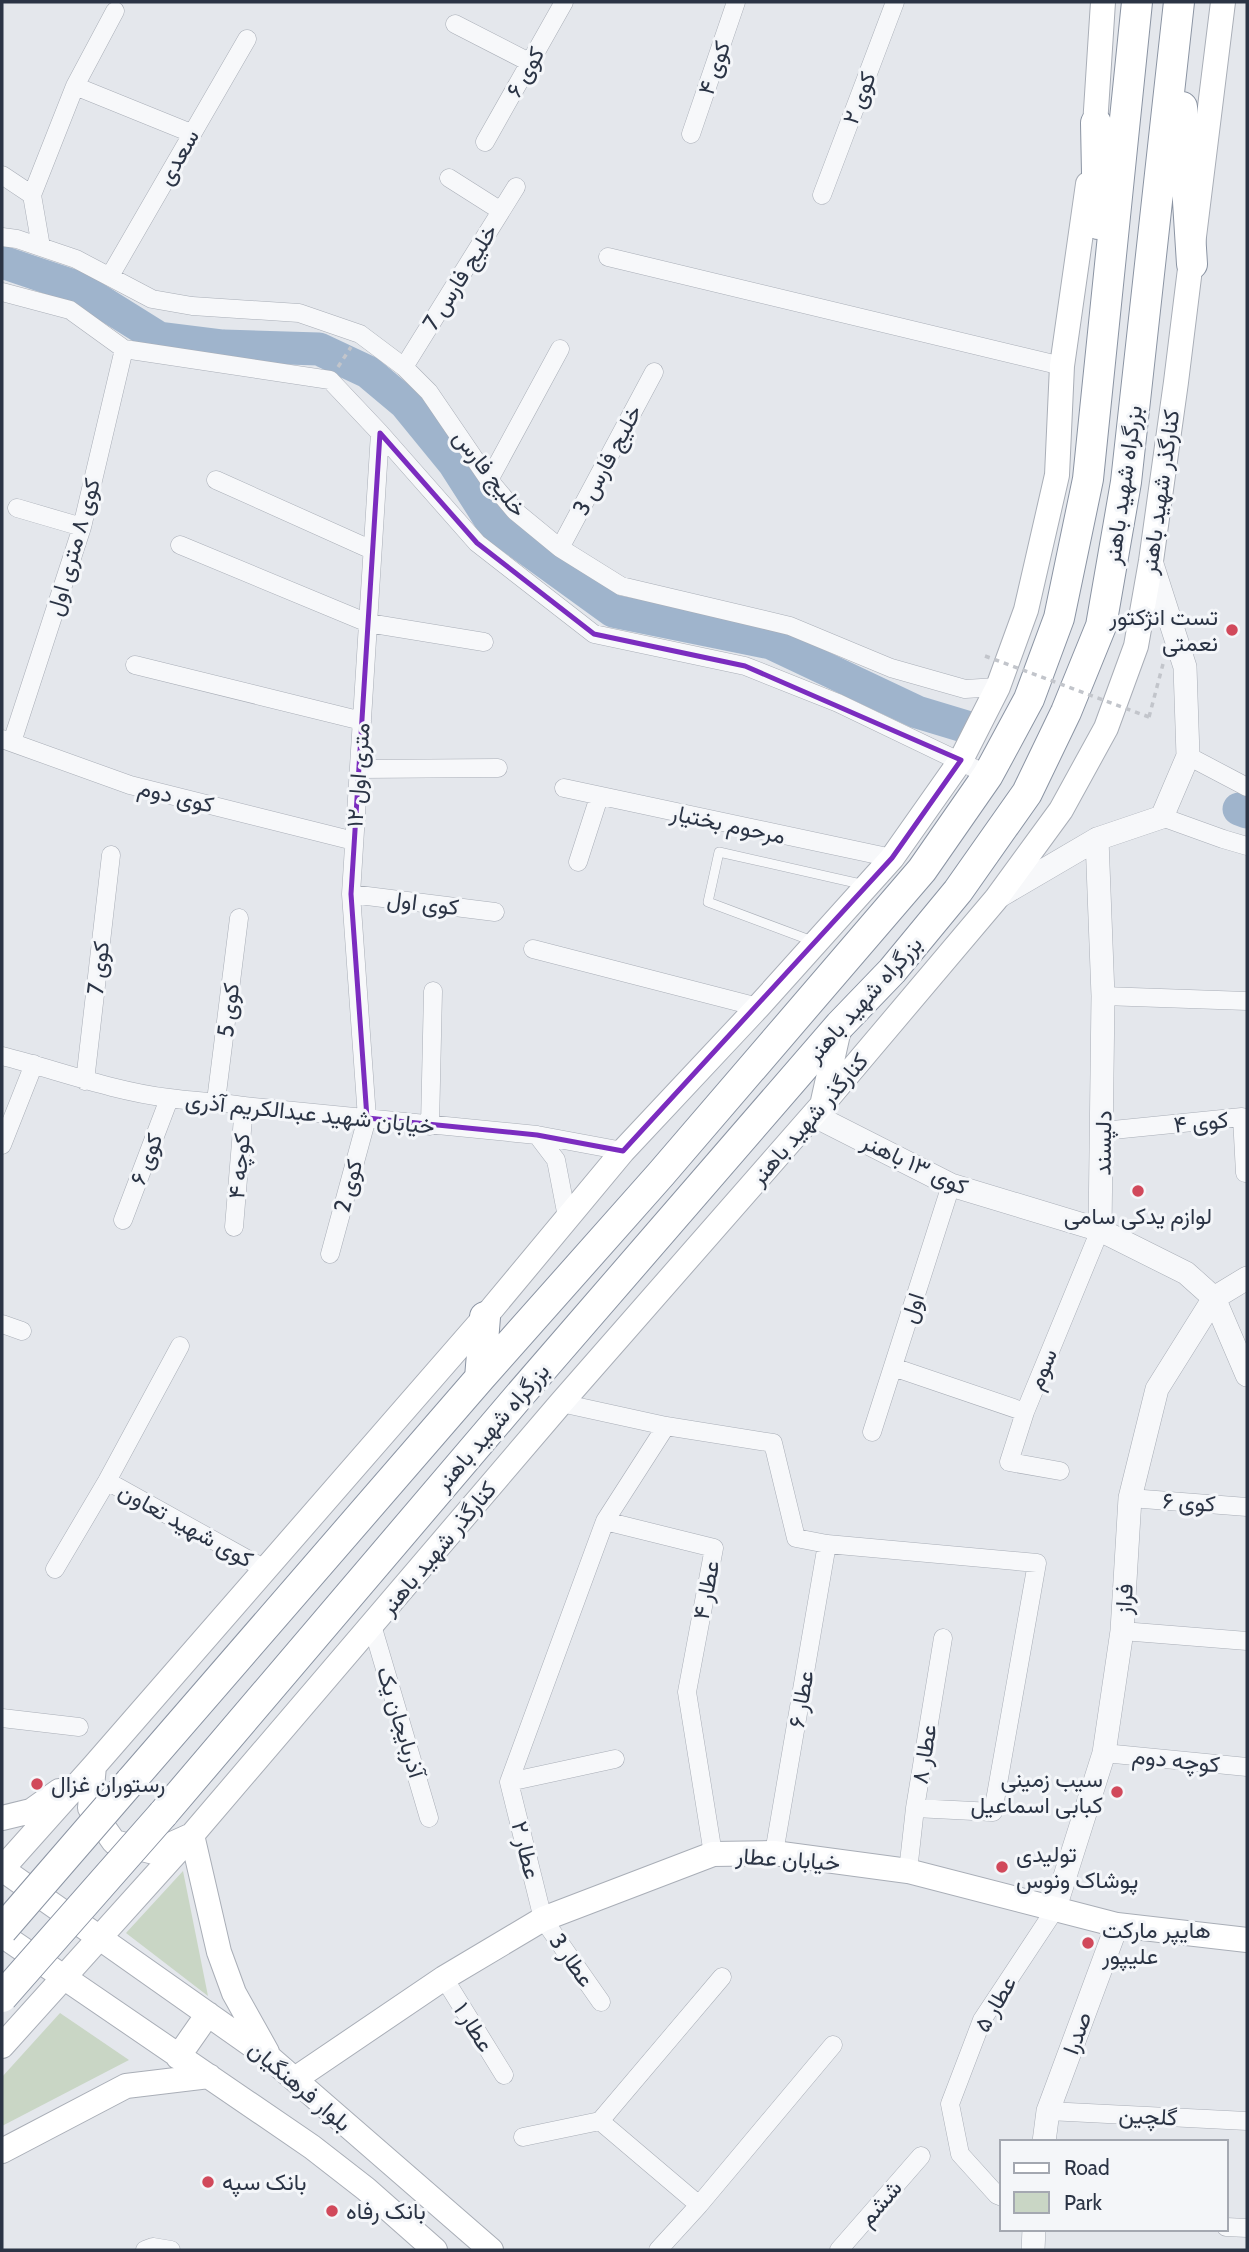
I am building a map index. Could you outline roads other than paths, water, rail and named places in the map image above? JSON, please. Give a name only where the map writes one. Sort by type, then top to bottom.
[{"type":"highway","name":"بزرگراه شهید باهنر","points":[[2,1933],[922,870],[988,775],[1029,699],[1059,618],[1088,480],[1137,2]]},
{"type":"highway","points":[[1178,14],[1192,264]]},
{"type":"highway","name":"بزرگراه شهید باهنر","points":[[2,1997],[163,1814],[446,1480],[840,1025],[892,971],[958,891],[1027,793],[1066,712],[1101,626],[1126,482],[1178,14]]},
{"type":"highway","points":[[1096,123],[1099,366]]},
{"type":"highway","points":[[481,1378],[485,1317]]},
{"type":"main road","points":[[2,1869],[485,1317],[623,1150],[758,1007],[892,858],[961,760],[998,687],[1026,610],[1057,475],[1062,366],[1096,123],[1102,2]]},
{"type":"main road","name":"کنارگذر شهید باهنر","points":[[2,2046],[192,1835],[561,1403],[818,1110],[988,908],[1061,810],[1106,728],[1136,646],[1151,561],[1192,264],[1223,2]]},
{"type":"main road","points":[[892,971],[988,908]]},
{"type":"main road","points":[[818,1110],[840,1025]]},
{"type":"main road","points":[[2,1818],[31,1811],[94,1766]]},
{"type":"main road","points":[[94,1766],[90,1808],[114,1842],[154,1852],[192,1835],[219,1952],[234,1993],[270,2058]]},
{"type":"main road","name":"خیابان عطار","points":[[295,2079],[444,1979],[543,1919],[713,1854],[775,1853],[908,1871],[1116,1925],[1247,1940]]},
{"type":"main road","name":"بلوار فرهنگیان","points":[[2,1869],[270,2058],[491,2250]]},
{"type":"main road","name":"بلوار فرهنگیان","points":[[2,1933],[63,1979],[312,2147],[366,2189],[435,2250]]},
{"type":"main road","points":[[178,2057],[208,2014]]},
{"type":"main road","points":[[2,2151],[126,2086],[209,2076]]},
{"type":"street","name":"کوی ۶","points":[[485,142],[564,2]]},
{"type":"street","name":"کوی ۴","points":[[691,134],[736,2]]},
{"type":"street","name":"کوی ۲","points":[[822,195],[895,2]]},
{"type":"street","points":[[41,247],[32,195],[75,86],[115,11]]},
{"type":"street","points":[[454,24],[531,63]]},
{"type":"street","name":"سعدی","points":[[110,276],[247,40]]},
{"type":"street","points":[[75,86],[191,133]]},
{"type":"street","points":[[2,175],[32,195]]},
{"type":"street","points":[[449,178],[501,211]]},
{"type":"street","name":"خلیج فارس 7","points":[[404,367],[516,187]]},
{"type":"street","name":"خلیج فارس","points":[[2,237],[76,259],[152,299],[192,306],[299,313],[360,334],[404,367],[429,392],[489,480],[515,511],[560,548],[621,586],[790,625],[891,668],[965,689],[998,687]]},
{"type":"street","points":[[608,257],[1062,366]]},
{"type":"street","points":[[2,292],[70,310],[124,349],[330,380],[478,543],[594,634],[746,666],[838,703],[988,775]]},
{"type":"street","name":"کوی ۸ متری اول","points":[[7,741],[82,527],[124,349]]},
{"type":"street","points":[[489,480],[560,349]]},
{"type":"street","name":"خلیج فارس 3","points":[[560,548],[654,372]]},
{"type":"street","name":"۱۲ متری اول","points":[[367,1118],[351,894],[380,433]]},
{"type":"street","points":[[216,480],[372,550]]},
{"type":"street","points":[[17,508],[82,527]]},
{"type":"street","points":[[180,545],[368,623],[484,642]]},
{"type":"street","points":[[1151,561],[1185,667],[1188,756],[1162,817]]},
{"type":"street","points":[[135,665],[362,721]]},
{"type":"street","name":"کوی دوم","points":[[7,741],[130,785],[354,841]]},
{"type":"street","points":[[1188,756],[1247,787]]},
{"type":"street","points":[[359,769],[498,768]]},
{"type":"street","name":"مرحوم بختیار","points":[[564,788],[892,858]]},
{"type":"street","points":[[578,862],[598,797]]},
{"type":"street","points":[[988,908],[1097,839],[1162,817],[1247,846]]},
{"type":"street","name":"دلپسند","points":[[1097,839],[1104,996],[1100,1230]]},
{"type":"street","name":"کوی 7","points":[[85,1081],[111,855]]},
{"type":"street","name":"کوی اول","points":[[351,894],[495,912]]},
{"type":"street","name":"کوی 5","points":[[216,1101],[239,918]]},
{"type":"street","points":[[533,949],[758,1007]]},
{"type":"street","points":[[430,1126],[433,991]]},
{"type":"street","points":[[1104,996],[1247,1001]]},
{"type":"street","name":"خیابان شهید عبدالکریم آذری","points":[[2,1056],[85,1081],[169,1098],[537,1135],[623,1150]]},
{"type":"street","points":[[2,1145],[34,1064]]},
{"type":"street","name":"کوی ۶","points":[[122,1220],[169,1098]]},
{"type":"street","name":"کوچه ۴","points":[[234,1227],[244,1106]]},
{"type":"street","name":"کوی ۱۳ باهنر","points":[[818,1110],[951,1185],[1100,1230]]},
{"type":"street","name":"کوی ۴","points":[[1103,1131],[1242,1117],[1245,1173]]},
{"type":"street","name":"کوی 2","points":[[330,1254],[367,1118]]},
{"type":"street","points":[[537,1135],[556,1160],[567,1217]]},
{"type":"street","name":"اول","points":[[872,1432],[951,1185]]},
{"type":"street","points":[[1100,1230],[1186,1273],[1213,1298],[1247,1375]]},
{"type":"street","name":"سوم","points":[[1059,1471],[1009,1462],[1025,1412],[1100,1230]]},
{"type":"street","points":[[1213,1298],[1247,1278]]},
{"type":"street","name":"فراز","points":[[1054,1911],[1104,1753],[1122,1631],[1130,1498],[1157,1389],[1213,1298]]},
{"type":"street","points":[[2,1324],[22,1331]]},
{"type":"street","points":[[55,1569],[107,1481],[180,1346]]},
{"type":"street","points":[[893,1367],[1025,1412]]},
{"type":"street","points":[[561,1403],[666,1426],[773,1443],[796,1538],[828,1544],[1037,1563],[993,1812],[915,1808]]},
{"type":"street","points":[[509,1782],[605,1521],[666,1426]]},
{"type":"street","name":"کوی شهید تعاون","points":[[107,1481],[265,1569]]},
{"type":"street","name":"کوی ۶","points":[[1130,1498],[1247,1507]]},
{"type":"street","name":"عطار ۴","points":[[605,1521],[714,1548],[687,1692],[713,1854]]},
{"type":"street","name":"عطار ۶","points":[[775,1853],[828,1544]]},
{"type":"street","name":"آذربایجان یک","points":[[372,1625],[429,1818]]},
{"type":"street","points":[[1122,1631],[1247,1641]]},
{"type":"street","name":"عطار ۸","points":[[908,1871],[915,1808],[943,1638]]},
{"type":"street","points":[[2,1718],[79,1727]]},
{"type":"street","name":"کوچه دوم","points":[[1104,1753],[1247,1767]]},
{"type":"street","points":[[509,1782],[615,1759]]},
{"type":"street","name":"عطار ۲","points":[[509,1782],[543,1919]]},
{"type":"street","name":"عطار ۵","points":[[1000,2196],[960,2154],[950,2104],[982,2020],[1054,1911]]},
{"type":"street","name":"عطار 3","points":[[543,1919],[601,2002]]},
{"type":"street","name":"صدرا","points":[[1044,2140],[1048,2111],[1116,1925]]},
{"type":"street","points":[[523,2137],[600,2121],[722,1977]]},
{"type":"street","name":"عطار ۱","points":[[444,1979],[504,2075]]},
{"type":"street","points":[[658,2250],[699,2206],[833,2045]]},
{"type":"street","name":"گلچین","points":[[1048,2111],[1247,2121]]},
{"type":"street","points":[[600,2121],[699,2206]]},
{"type":"street","name":"ششم","points":[[839,2250],[921,2155]]},
{"type":"street","points":[[1228,2227],[1247,2228]]},
{"type":"street","points":[[1033,2250],[1034,2231]]},
{"type":"street","points":[[145,2250],[153,2247],[171,2250]]},
{"type":"lane","points":[[815,942],[708,902],[719,852],[866,886]]},
{"type":"waterway","points":[[2,262],[79,288],[159,338],[223,346],[319,349],[368,372],[405,403],[454,463],[493,524],[613,611],[771,643],[917,712],[970,728]]},
{"type":"waterway","points":[[1239,809],[1247,812]]},
{"type":"place","name":"تست انژکتور نعمتی","points":[[1232,630]]},
{"type":"place","name":"لوازم یدکی سامی","points":[[1138,1191]]},
{"type":"place","name":"رستوران غزال","points":[[37,1784]]},
{"type":"place","name":"سیب زمینی کبابی اسماعیل","points":[[1117,1792]]},
{"type":"place","name":"تولیدی پوشاک ونوس","points":[[1002,1867]]},
{"type":"place","name":"هایپر مارکت علیپور","points":[[1088,1943]]},
{"type":"place","name":"بانک سپه","points":[[208,2182]]},
{"type":"place","name":"بانک رفاه","points":[[332,2211]]}]
